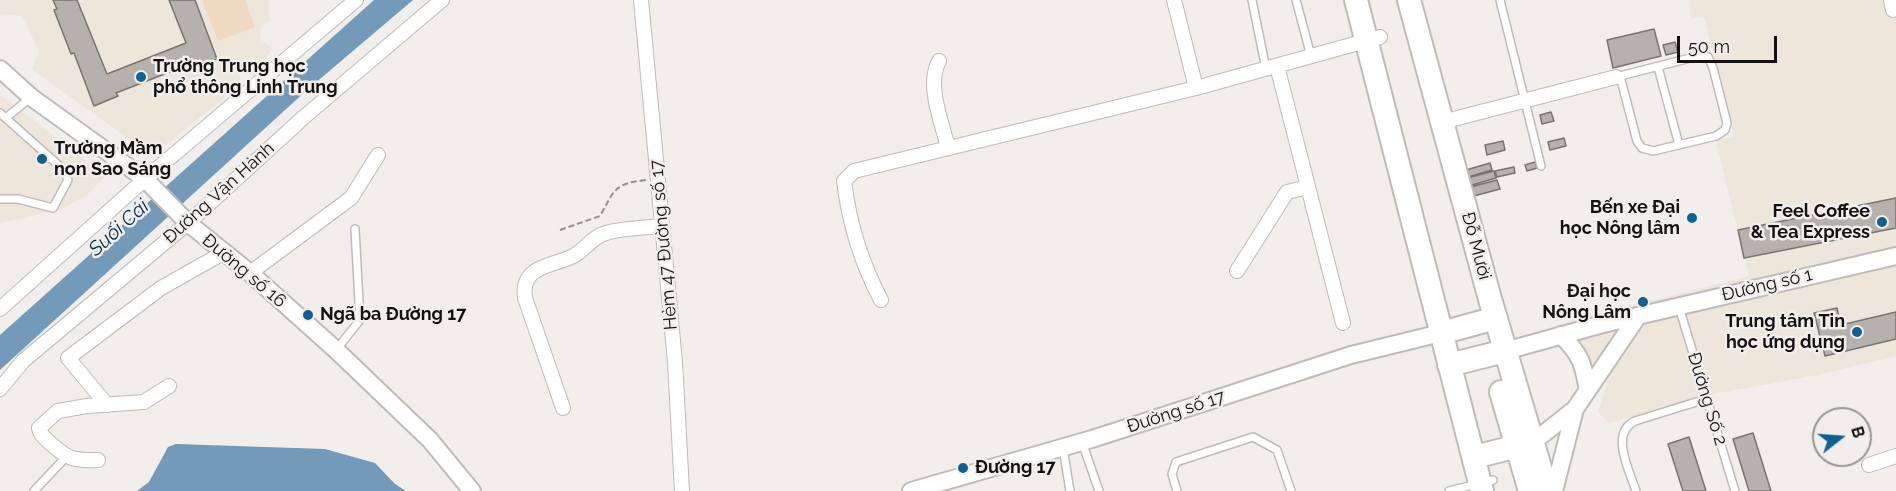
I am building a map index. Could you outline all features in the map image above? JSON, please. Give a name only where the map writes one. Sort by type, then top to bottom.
[{"type":"highway","points":[[1356,0],[1374,38]]},
{"type":"highway","points":[[1370,0],[1374,38],[1488,486]]},
{"type":"highway","name":"Đỗ Mười","points":[[1393,0],[1489,320],[1504,351],[1525,444],[1530,491]]},
{"type":"highway","name":"Đỗ Mười","points":[[1409,0],[1442,122],[1489,320]]},
{"type":"highway","points":[[1448,331],[1489,320]]},
{"type":"highway","points":[[1456,363],[1504,351]]},
{"type":"highway","points":[[1480,455],[1525,444]]},
{"type":"highway","name":"Đỗ Mười","points":[[1525,444],[1547,491]]},
{"type":"street","points":[[0,309],[150,184],[356,0]]},
{"type":"street","name":"Đường Vận Hành","points":[[0,389],[24,362],[183,218],[442,0]]},
{"type":"street","name":"Hẻm 47 Đường số 17","points":[[641,0],[675,362],[682,491]]},
{"type":"street","points":[[1174,0],[1196,88]]},
{"type":"street","points":[[880,300],[870,280],[847,206],[844,181],[854,171],[1196,88],[1374,38]]},
{"type":"street","points":[[939,62],[934,72],[933,83],[948,148]]},
{"type":"street","points":[[1272,67],[1308,187],[1343,322]]},
{"type":"street","name":"Đường số 16","points":[[0,69],[31,97],[150,184],[183,218],[250,273],[336,350],[430,440],[472,491]]},
{"type":"street","points":[[1442,122],[1618,77]]},
{"type":"street","points":[[250,273],[351,198],[378,154]]},
{"type":"street","points":[[1237,272],[1287,192],[1308,187]]},
{"type":"street","points":[[563,408],[525,298],[523,286],[528,278],[549,265],[575,255],[600,235],[662,226]]},
{"type":"street","points":[[107,405],[68,358],[161,288],[223,253]]},
{"type":"street","name":"Đường số 1","points":[[1504,351],[1679,306],[1896,256]]},
{"type":"street","points":[[1554,491],[1575,409],[1638,316]]},
{"type":"street","name":"Đường số 17","points":[[910,491],[1063,448],[1351,355],[1448,331]]},
{"type":"street","points":[[1561,335],[1575,349],[1584,365],[1588,390]]},
{"type":"street","points":[[98,460],[81,461],[66,457],[40,434],[39,428],[58,411],[144,402],[169,386]]},
{"type":"street","points":[[1525,444],[1575,409]]},
{"type":"street","points":[[1872,464],[1896,456]]},
{"type":"lane","points":[[1252,0],[1272,67]]},
{"type":"lane","points":[[1296,0],[1311,56]]},
{"type":"lane","points":[[1500,0],[1541,166]]},
{"type":"lane","points":[[1702,56],[1708,57],[1727,123],[1725,130],[1716,136],[1649,151],[1639,145],[1618,77],[1658,67],[1702,56]]},
{"type":"lane","points":[[1658,67],[1679,145]]},
{"type":"lane","points":[[0,200],[18,199],[53,208],[68,180],[64,170],[3,115],[31,97]]},
{"type":"lane","points":[[336,350],[360,320],[355,229]]},
{"type":"lane","name":"Đường Số 2","points":[[1679,306],[1735,491]]},
{"type":"lane","points":[[1636,491],[1623,451],[1622,440],[1626,429],[1635,421],[1706,399]]},
{"type":"lane","points":[[1177,491],[1172,474],[1176,462],[1253,437],[1277,450],[1290,491]]},
{"type":"lane","points":[[1082,442],[1099,491]]},
{"type":"lane","points":[[1063,448],[1070,491]]},
{"type":"lane","points":[[34,491],[66,457]]},
{"type":"lane","points":[[1449,491],[1488,486]]},
{"type":"path","points":[[560,230],[600,216],[613,194],[624,183],[657,179]]},
{"type":"shaded area","name":"Trường Trung học phổ thông Linh Trung","points":[[0,0],[269,0],[270,20],[262,25],[260,39],[272,49],[264,61],[253,58],[238,70],[242,83],[158,151],[145,151],[32,69],[39,51],[22,16],[0,14]]},
{"type":"shaded area","points":[[202,0],[245,0],[255,27],[218,41]]},
{"type":"shaded area","points":[[1689,0],[1896,0],[1896,356],[1818,375],[1707,395],[1609,423],[1598,412],[1607,385],[1566,322],[1749,276],[1716,141],[1734,136],[1704,17],[1691,19]]},
{"type":"shaded area","name":"Trường Mầm non Sao Sáng","points":[[0,95],[106,176],[87,195],[60,210],[0,223]]},
{"type":"water","points":[[374,0],[413,0],[307,90],[0,370],[0,335]]},
{"type":"water","points":[[176,444],[325,449],[375,463],[395,484],[406,491],[137,491],[149,482],[168,447]]},
{"type":"building","points":[[53,0],[77,0],[107,74],[186,43],[169,0],[195,0],[217,59],[195,68],[193,63],[116,93],[118,96],[94,106],[74,53],[71,54],[54,10],[57,9]]},
{"type":"building","points":[[1654,29],[1661,56],[1613,68],[1607,40]]},
{"type":"building","points":[[1675,42],[1678,52],[1666,55],[1663,45]]},
{"type":"building","points":[[1551,112],[1554,121],[1542,124],[1540,115]]},
{"type":"building","points":[[1564,138],[1566,146],[1550,150],[1548,142]]},
{"type":"building","points":[[1503,141],[1505,150],[1487,155],[1485,145]]},
{"type":"building","points":[[1535,162],[1537,168],[1527,171],[1525,165]]},
{"type":"building","points":[[1490,163],[1492,170],[1468,177],[1466,170]]},
{"type":"building","points":[[1514,167],[1515,173],[1497,177],[1495,171]]},
{"type":"building","points":[[1494,171],[1496,178],[1469,186],[1467,178]]},
{"type":"building","points":[[1497,180],[1500,189],[1470,197],[1467,188]]},
{"type":"building","points":[[1896,198],[1896,228],[1744,258],[1738,230]]},
{"type":"building","name":"Trung tâm Tin học ứng dụng","points":[[1837,308],[1841,325],[1896,312],[1896,339],[1825,356],[1814,313]]},
{"type":"building","points":[[1753,433],[1771,491],[1749,491],[1733,439]]},
{"type":"building","points":[[1689,437],[1706,491],[1683,491],[1668,444]]},
{"type":"place","name":"Trường Trung học phổ thông Linh Trung","points":[[141,77]]},
{"type":"place","name":"Trường Mầm non Sao Sáng","points":[[42,159]]},
{"type":"place","name":"Bến xe Đại học Nông lâm","points":[[1692,218]]},
{"type":"place","name":"Feel Coffee & Tea Express","points":[[1882,222]]},
{"type":"place","name":"Đại học Nông Lâm","points":[[1643,302]]},
{"type":"place","name":"Ngã ba Đường 17","points":[[308,315]]},
{"type":"place","name":"Trung tâm Tin học ứng dụng","points":[[1857,332]]},
{"type":"place","name":"Đường 17","points":[[963,468]]},
{"type":"water label","name":"Suối Cái","points":[[119,228]]}]
